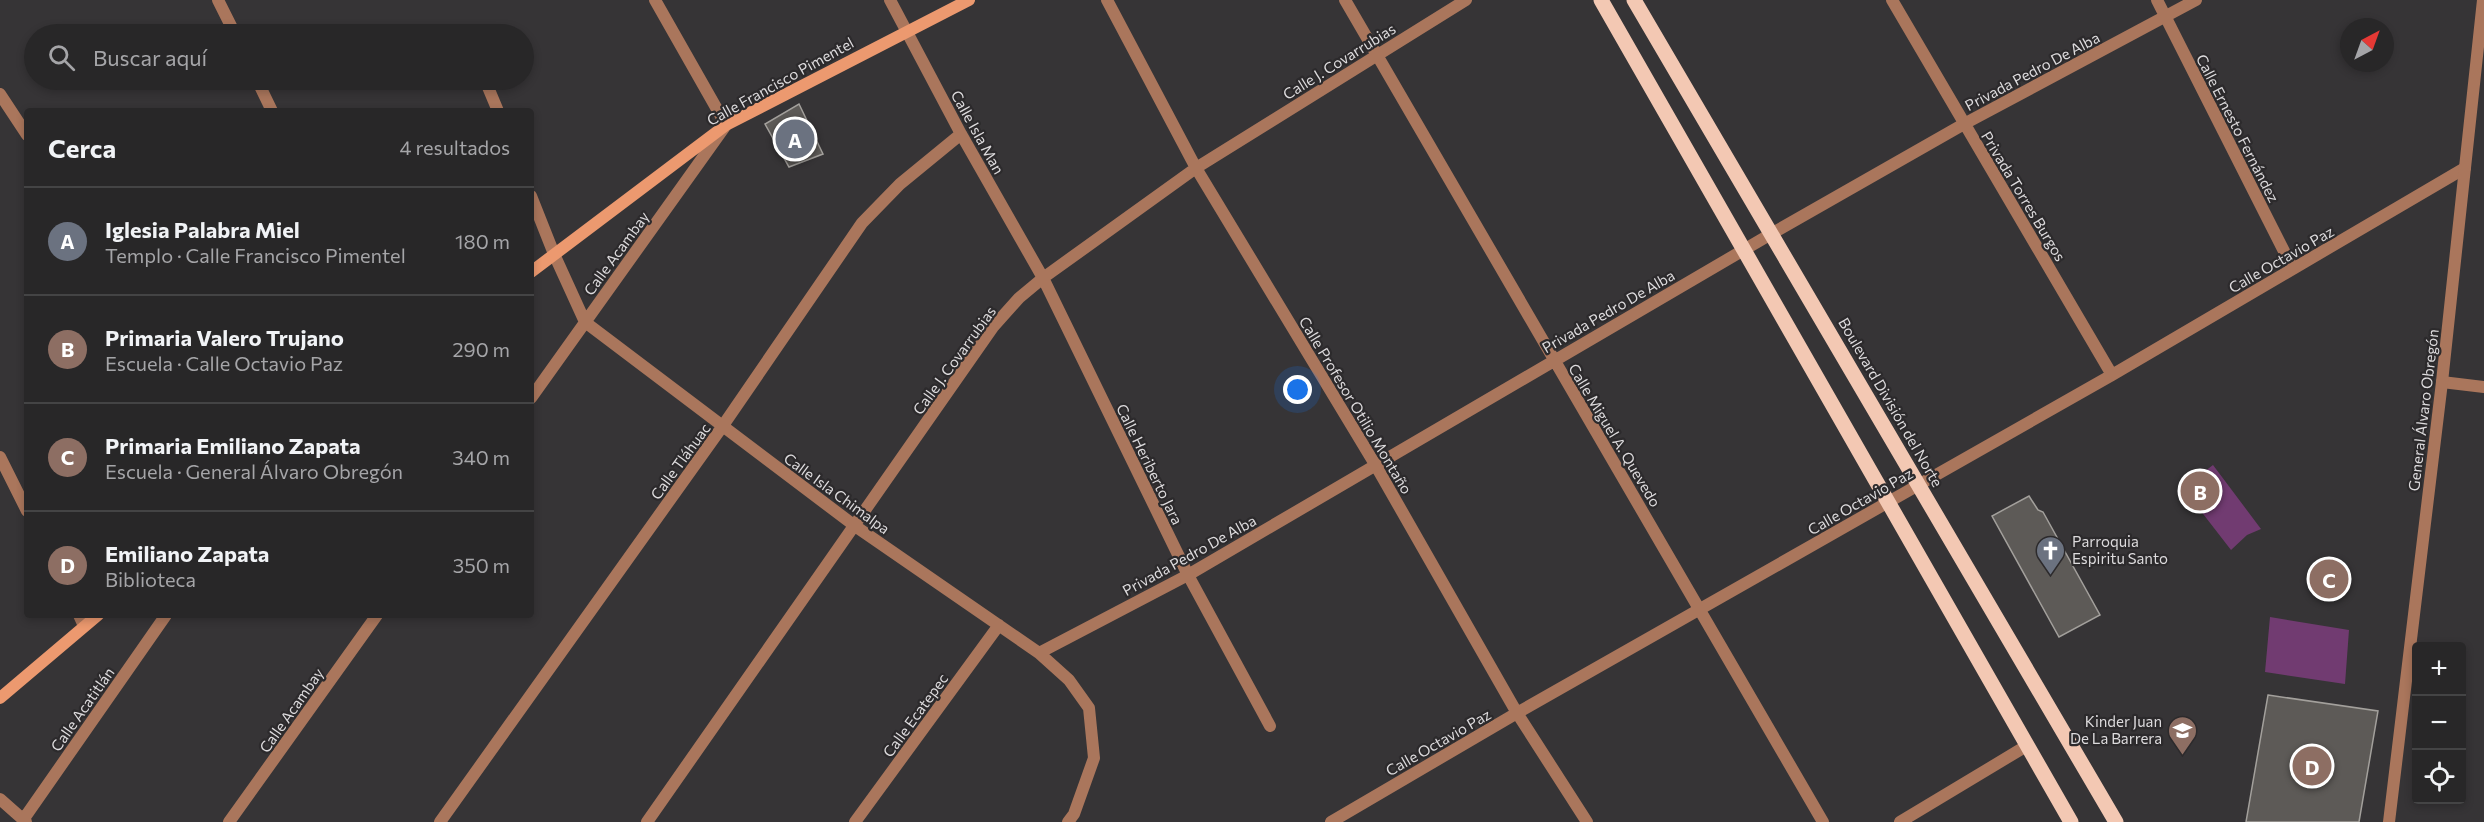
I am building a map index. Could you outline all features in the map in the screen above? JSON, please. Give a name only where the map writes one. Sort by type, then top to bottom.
[{"type":"main road","name":"Calle Francisco Pimentel","points":[[534,270],[726,125],[969,0]]},
{"type":"main road","points":[[1601,0],[2071,822]]},
{"type":"main road","name":"Boulevard División del Norte","points":[[1634,0],[2116,822]]},
{"type":"main road","points":[[0,698],[81,620]]},
{"type":"street","points":[[218,0],[230,24]]},
{"type":"street","points":[[655,0],[726,125]]},
{"type":"street","name":"Calle Isla Man","points":[[890,0],[961,134],[1043,278]]},
{"type":"street","name":"Calle Profesor Otilio Montaño","points":[[1107,0],[1196,168],[1376,466],[1517,713],[1587,822]]},
{"type":"street","name":"Calle Miguel A. Quevedo","points":[[1345,0],[1823,822]]},
{"type":"street","name":"Calle J. Covarrubias","points":[[647,822],[993,327],[1019,298],[1043,278],[1196,168],[1466,0]]},
{"type":"street","name":"Privada Torres Burgos","points":[[1892,0],[2112,375]]},
{"type":"street","name":"Calle Ernesto Fernández","points":[[2157,0],[2293,269]]},
{"type":"street","name":"Privada Pedro De Alba","points":[[1039,653],[1188,575],[1553,360],[1964,124],[2196,0]]},
{"type":"street","name":"General Álvaro Obregón","points":[[2389,822],[2442,382],[2483,0]]},
{"type":"street","points":[[262,90],[271,108]]},
{"type":"street","points":[[489,90],[497,108]]},
{"type":"street","points":[[0,94],[24,130]]},
{"type":"street","name":"Calle Acambay","points":[[534,394],[726,125]]},
{"type":"street","name":"Calle Tláhuac","points":[[440,822],[722,427],[862,223],[900,184],[961,134]]},
{"type":"street","name":"Calle Octavio Paz","points":[[1331,822],[1517,713],[2112,375],[2465,168]]},
{"type":"street","name":"Calle Isla Chimalpa","points":[[534,203],[585,322],[855,526],[1039,653],[1069,680],[1089,708],[1094,759],[1073,819]]},
{"type":"street","name":"Calle Heriberto Jara","points":[[1043,278],[1188,575],[1270,726]]},
{"type":"street","points":[[2442,382],[2484,387]]},
{"type":"street","points":[[0,457],[24,506]]},
{"type":"street","name":"Calle Acatitlán","points":[[24,821],[164,618]]},
{"type":"street","name":"Calle Acambay","points":[[229,822],[374,618]]},
{"type":"street","name":"Calle Ecatepec","points":[[855,822],[999,625]]},
{"type":"street","points":[[1900,822],[2028,745]]},
{"type":"street","points":[[0,800],[24,821]]},
{"type":"shaded area","points":[[2213,465],[2261,529],[2247,535],[2231,550],[2183,488]]},
{"type":"shaded area","points":[[2270,617],[2349,630],[2345,684],[2265,672]]},
{"type":"building","points":[[799,104],[823,154],[789,167],[765,124]]},
{"type":"building","name":"Parroquia Espiritu Santo","points":[[2029,496],[2038,510],[2043,512],[2100,615],[2059,637],[1992,516]]},
{"type":"building","points":[[2268,695],[2378,711],[2359,822],[2246,822]]},
{"type":"place","name":"Iglesia Palabra Miel","points":[[795,139]]},
{"type":"place","name":"Primaria Valero Trujano","points":[[2200,491]]},
{"type":"place","name":"Parroquia Espiritu Santo","points":[[2051,576]]},
{"type":"place","name":"Primaria Emiliano Zapata","points":[[2329,579]]},
{"type":"place","name":"Kinder Juan De La Barrera","points":[[2183,756]]},
{"type":"place","name":"Emiliano Zapata","points":[[2312,766]]}]
